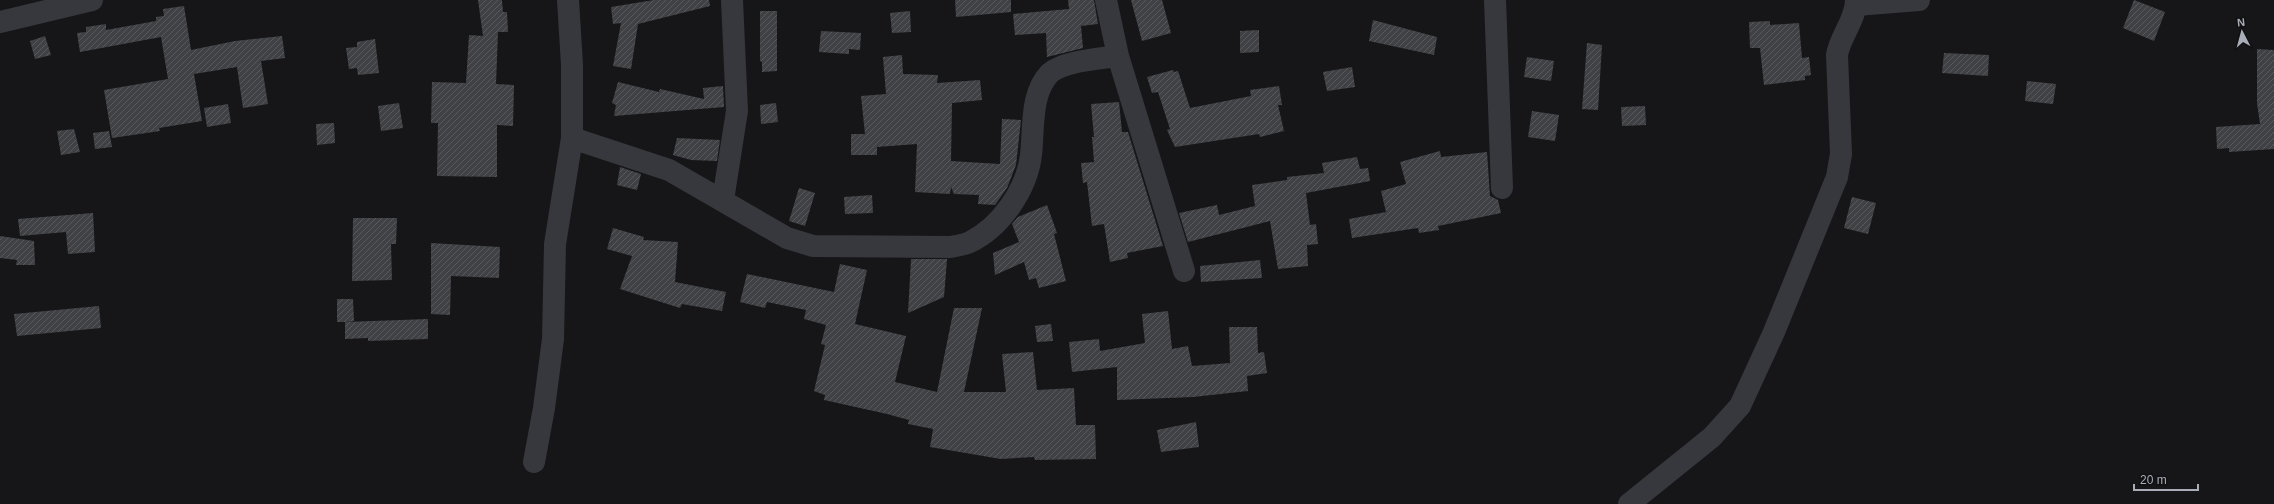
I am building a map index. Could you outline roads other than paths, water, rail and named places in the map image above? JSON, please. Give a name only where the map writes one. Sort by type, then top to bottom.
[{"type":"street","points":[[0,22],[92,0]]},
{"type":"street","points":[[534,462],[544,408],[553,340],[556,244],[572,138],[572,65],[568,0]]},
{"type":"street","points":[[724,200],[737,111],[732,0]]},
{"type":"street","points":[[1106,0],[1118,56],[1184,271]]},
{"type":"street","points":[[1495,0],[1502,188]]},
{"type":"street","points":[[1629,504],[1712,437],[1740,406],[1774,332],[1837,177],[1841,154],[1838,55],[1839,47],[1852,18],[1856,2],[1919,0]]},
{"type":"street","points":[[572,138],[669,170],[724,200],[787,238],[813,246],[950,247],[969,243],[986,232],[1001,218],[1022,186],[1031,157],[1034,111],[1040,88],[1051,73],[1066,65],[1118,56]]}]
